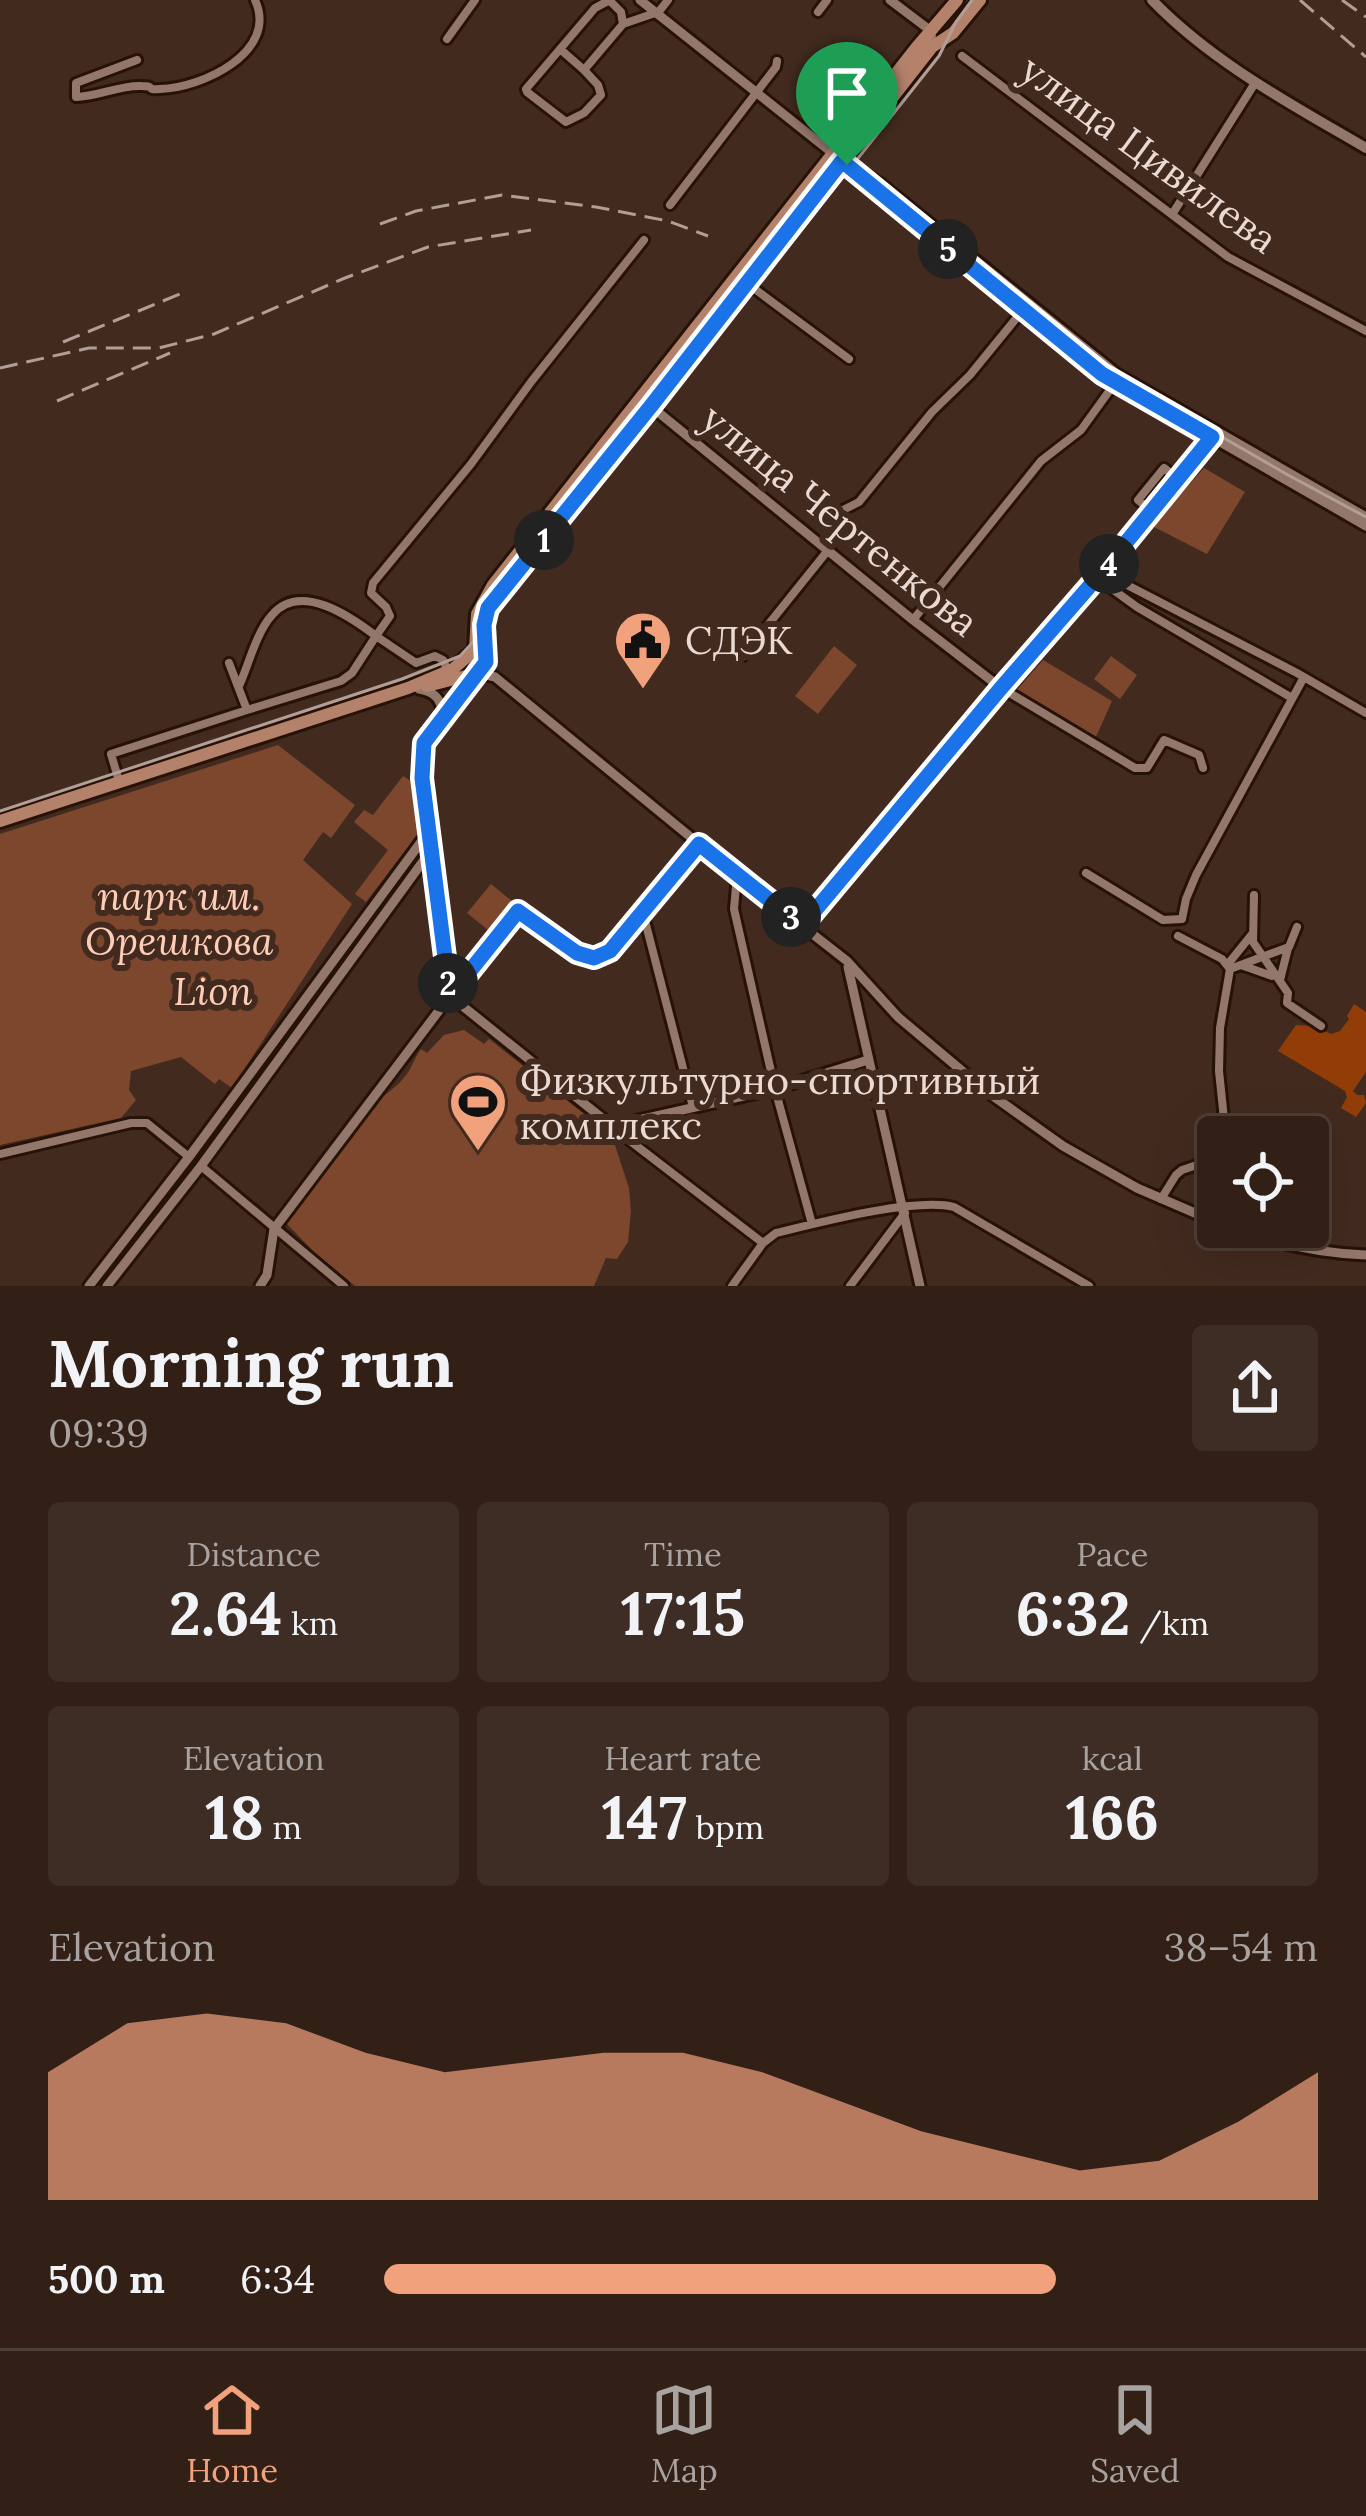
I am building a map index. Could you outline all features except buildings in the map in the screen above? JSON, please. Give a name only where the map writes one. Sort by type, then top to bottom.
[{"type":"main road","points":[[408,688],[472,675],[486,662],[488,608],[842,161],[957,0]]},
{"type":"main road","points":[[0,821],[408,688],[464,663],[473,654],[477,614],[493,585],[747,284],[932,47],[953,34],[980,0]]},
{"type":"main road","points":[[1158,4],[1204,48],[1366,148]]},
{"type":"street","points":[[136,60],[76,83],[76,97],[141,86],[158,90],[202,80],[239,62],[255,38],[260,11],[255,0]]},
{"type":"street","points":[[447,39],[475,0]]},
{"type":"street","points":[[560,49],[598,85],[602,95],[584,113],[566,122],[526,91],[560,49],[595,8],[610,0],[619,9],[623,24]]},
{"type":"street","points":[[640,0],[1115,382],[1366,517]]},
{"type":"street","points":[[584,70],[623,24],[656,13],[668,0]]},
{"type":"street","points":[[818,12],[827,0]]},
{"type":"street","points":[[890,0],[931,32],[932,47]]},
{"type":"street","name":"улица Цивилева","points":[[962,56],[1228,256],[1366,332]]},
{"type":"street","points":[[670,206],[777,61]]},
{"type":"street","points":[[1173,213],[1255,83]]},
{"type":"street","points":[[842,161],[881,184],[1117,374],[1366,526]]},
{"type":"street","points":[[120,782],[111,754],[341,681],[352,673],[390,616],[371,593],[373,583],[472,464],[644,240]]},
{"type":"street","points":[[747,284],[849,359]]},
{"type":"street","points":[[743,656],[829,549],[843,510],[859,502],[1023,310]]},
{"type":"street","points":[[913,620],[1041,461],[1069,442],[1115,382]]},
{"type":"street","name":"улица Чертенкова","points":[[647,402],[1001,688]]},
{"type":"street","points":[[802,926],[1214,434]]},
{"type":"street","points":[[1152,511],[1138,500],[1163,468],[1178,478]]},
{"type":"street","points":[[1100,575],[1366,713]]},
{"type":"street","points":[[1100,575],[1137,607],[1292,698]]},
{"type":"street","points":[[239,686],[269,618],[301,602],[326,605],[416,663],[435,656],[448,670]]},
{"type":"street","points":[[477,638],[479,658],[472,675],[422,748],[450,996],[764,1243]]},
{"type":"street","points":[[488,653],[495,676],[847,961],[898,1017],[986,1091],[1063,1146],[1197,1214]]},
{"type":"street","points":[[229,663],[247,710]]},
{"type":"street","points":[[472,675],[495,676]]},
{"type":"street","points":[[1086,873],[1162,920],[1182,920],[1196,875],[1300,675]]},
{"type":"street","points":[[408,688],[435,695],[441,717]]},
{"type":"street","points":[[1001,688],[1135,768],[1147,769],[1164,740],[1198,755],[1203,768]]},
{"type":"street","points":[[89,1286],[361,934],[429,831]]},
{"type":"street","points":[[260,1286],[267,1275],[274,1229],[518,911],[577,953],[594,958],[610,951],[699,844]]},
{"type":"street","points":[[399,882],[432,849]]},
{"type":"street","points":[[737,875],[734,909],[812,1224]]},
{"type":"street","points":[[1254,895],[1253,942],[1288,994],[1287,1003],[1321,1026]]},
{"type":"street","points":[[643,913],[693,1107]]},
{"type":"street","points":[[1277,980],[1297,928]]},
{"type":"street","points":[[1161,1199],[1176,1175],[1197,1166],[1222,1127],[1221,1007],[1233,966],[1253,933]]},
{"type":"street","points":[[107,1286],[285,1050],[361,934]]},
{"type":"street","points":[[1178,936],[1233,966],[1277,980]]},
{"type":"street","points":[[1233,966],[1289,946]]},
{"type":"street","points":[[847,961],[920,1286]]},
{"type":"street","points":[[274,1042],[285,1050]]},
{"type":"street","points":[[612,1126],[776,1089],[868,1060]]},
{"type":"street","points":[[0,1154],[147,1123],[189,1157]]},
{"type":"street","points":[[200,1166],[344,1286]]},
{"type":"street","points":[[732,1286],[776,1232],[942,1203],[1089,1286]]},
{"type":"street","points":[[850,1286],[905,1209]]},
{"type":"street","points":[[1302,1248],[1366,1255]]},
{"type":"green space","points":[[1204,468],[1245,492],[1207,554],[1152,526]]},
{"type":"green space","points":[[834,646],[857,665],[818,714],[795,696]]},
{"type":"green space","points":[[1111,656],[1137,675],[1120,699],[1094,679]]},
{"type":"green space","points":[[1043,660],[1112,701],[1095,739],[1018,696],[1017,690]]},
{"type":"green space","name":"парк им. Орешкова","points":[[278,745],[355,805],[331,838],[323,832],[303,860],[352,904],[232,1088],[219,1079],[215,1084],[181,1057],[131,1071],[129,1090],[136,1100],[121,1118],[0,1145],[0,834]]},
{"type":"green space","points":[[403,776],[411,781],[417,835],[366,902],[355,894],[388,850],[354,822],[364,810],[373,815]]},
{"type":"green space","points":[[491,884],[512,901],[488,930],[467,913]]},
{"type":"green space","name":"Физкультурно-спортивный комплекс","points":[[464,1030],[484,1044],[489,1039],[612,1136],[629,1188],[628,1242],[617,1259],[606,1258],[594,1286],[355,1286],[287,1224],[381,1098],[406,1075],[421,1049],[427,1053],[444,1035]]},
{"type":"shaded area","points":[[1354,1004],[1366,1012],[1366,1072],[1353,1091],[1364,1095],[1366,1103],[1356,1117],[1341,1108],[1345,1091],[1278,1051],[1296,1025],[1331,1034],[1340,1031]]},
{"type":"tram line","points":[[0,811],[460,656],[939,56],[972,0]]},
{"type":"tram line","points":[[835,180],[851,172],[864,175],[1104,369],[1366,517]]},
{"type":"railway","points":[[1300,0],[1366,57]]},
{"type":"railway","points":[[1342,0],[1366,17]]},
{"type":"railway","points":[[380,224],[416,211],[502,195],[668,221],[708,236]]},
{"type":"railway","points":[[0,368],[89,348],[159,348],[214,334],[428,247],[531,230]]},
{"type":"railway","points":[[63,342],[180,294]]},
{"type":"railway","points":[[57,401],[170,353]]},
{"type":"place","name":"СДЭК","points":[[643,691]]},
{"type":"place","name":"Физкультурно-спортивный комплекс","points":[[478,1153]]},
{"type":"route","points":[[842,161],[847,165],[1102,374],[1212,437],[802,926],[699,844],[610,951],[594,958],[577,953],[518,911],[450,996],[421,764],[424,743],[486,662],[485,614],[842,161]]},
{"type":"park label","name":"Lion","points":[[213,991]]}]
